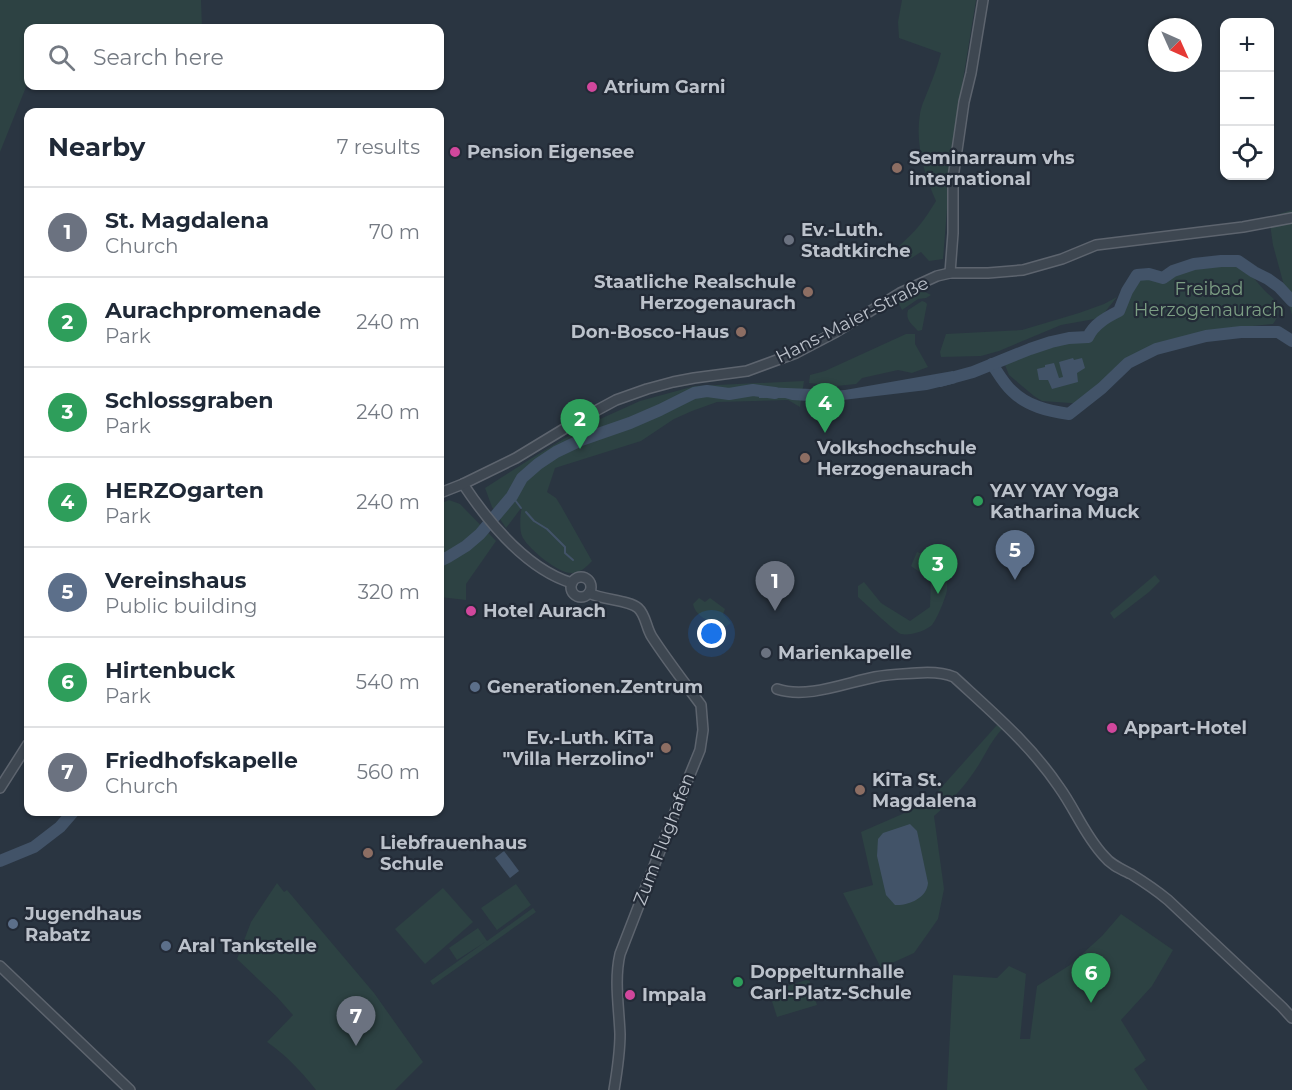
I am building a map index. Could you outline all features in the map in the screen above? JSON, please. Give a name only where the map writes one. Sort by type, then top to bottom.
[{"type":"street","points":[[950,273],[953,178],[964,102],[984,0]]},
{"type":"street","name":"Hans-Maier-Straße","points":[[444,491],[516,458],[577,420],[616,400],[673,382],[747,371],[787,356],[836,332],[900,293],[938,276],[950,273],[1023,270],[1044,265],[1096,244],[1243,227],[1290,217]]},
{"type":"street","points":[[463,484],[483,512],[537,566],[572,583]]},
{"type":"street","points":[[578,577],[586,578],[591,583],[589,593],[583,596],[576,595],[572,590],[572,583],[578,577]]},
{"type":"street","name":"Zum Flughafen","points":[[589,593],[596,597],[636,606],[644,616],[658,646],[701,705],[703,729],[700,750],[620,954],[617,972],[620,1035],[614,1090]]},
{"type":"street","points":[[777,688],[800,692],[891,674],[945,673],[954,677],[1024,743],[1059,786],[1078,820],[1103,856],[1168,900],[1292,1018]]},
{"type":"street","points":[[0,788],[24,750]]},
{"type":"street","points":[[0,966],[130,1090]]},
{"type":"green space","points":[[0,0],[201,0],[202,24],[24,24],[25,90],[0,152]]},
{"type":"green space","points":[[902,0],[976,0],[952,147],[943,259],[929,261],[921,252],[910,259],[903,259],[898,247],[919,226],[936,201],[922,158],[919,125],[921,108],[941,53],[899,38],[898,22]]},
{"type":"green space","points":[[1292,210],[1292,315],[1273,245],[1269,217]]},
{"type":"green space","name":"Freibad Herzogenaurach","points":[[1221,261],[1238,261],[1274,299],[1279,311],[1273,324],[1253,326],[1250,332],[1206,336],[1156,349],[1128,363],[1084,404],[1042,401],[1009,375],[1003,360],[1044,344],[1088,337],[1097,325],[1119,311],[1137,275],[1149,274],[1163,278],[1184,267]]},
{"type":"green space","points":[[923,291],[931,295],[918,299],[902,310],[898,302]]},
{"type":"green space","points":[[1117,297],[1100,318],[1061,325],[999,351],[981,356],[941,357],[940,352],[946,334],[1022,330],[1079,313]]},
{"type":"green space","points":[[922,301],[927,304],[922,330],[918,331],[910,322],[907,313]]},
{"type":"green space","points":[[906,334],[915,334],[915,344],[928,367],[912,373],[898,370],[862,378],[856,384],[836,386],[809,383],[810,375],[825,371]]},
{"type":"green space","points":[[804,381],[800,407],[788,400],[717,402],[674,419],[641,441],[555,468],[547,492],[556,498],[592,561],[578,572],[560,570],[538,555],[527,543],[521,532],[522,507],[506,528],[492,507],[485,488],[587,425],[640,401],[695,386]]},
{"type":"green space","points":[[449,500],[460,504],[496,541],[466,584],[466,600],[444,597],[444,502]]},
{"type":"green space","points":[[917,552],[938,559],[946,578],[947,590],[932,625],[917,632],[901,634],[858,597],[858,586],[864,582],[881,603],[910,621],[930,607],[931,580],[911,566]]},
{"type":"green space","points":[[1155,575],[1160,581],[1114,619],[1110,613]]},
{"type":"green space","points":[[699,598],[705,602],[710,598],[725,609],[723,614],[731,623],[724,628],[697,613],[693,604]]},
{"type":"green space","points":[[997,725],[1003,728],[972,775],[934,816],[944,889],[938,919],[914,953],[881,968],[843,893],[873,885],[861,832],[923,805],[931,804],[932,798]]},
{"type":"green space","points":[[277,883],[284,892],[287,890],[374,993],[423,1062],[395,1090],[316,1090],[293,1064],[267,1042],[293,1015],[237,959],[251,922]]},
{"type":"green space","points":[[516,884],[531,905],[497,930],[481,908]]},
{"type":"green space","points":[[443,888],[473,922],[425,964],[395,929]]},
{"type":"green space","points":[[533,908],[536,912],[433,985],[430,981],[485,942],[457,960],[449,948],[478,928],[487,941]]},
{"type":"green space","points":[[1121,914],[1173,950],[1152,986],[1121,1020],[1146,1060],[1134,1069],[1148,1090],[947,1090],[953,975],[997,978],[1009,966],[1026,974],[1020,1039],[1030,1039],[1037,986],[1070,965],[1102,936]]},
{"type":"green space","points":[[809,979],[817,1005],[777,1017],[769,992]]},
{"type":"water","points":[[1073,358],[1074,360],[1082,358],[1085,368],[1077,373],[1078,382],[1052,389],[1048,380],[1039,380],[1037,369],[1054,363],[1059,378],[1063,377],[1059,362]]},
{"type":"water","points":[[953,371],[956,383],[927,390],[826,402],[759,398],[759,387],[845,390]]},
{"type":"water","points":[[910,824],[917,831],[928,883],[921,897],[906,904],[895,905],[886,895],[877,856],[878,839],[883,833]]},
{"type":"water","points":[[504,851],[519,871],[510,878],[495,858]]},
{"type":"waterway","points":[[940,381],[973,372],[1051,342],[1088,337],[1097,325],[1119,311],[1137,275],[1149,274],[1163,278],[1173,271],[1194,264],[1238,261],[1279,287],[1292,301]]},
{"type":"waterway","points":[[992,364],[1009,388],[1024,400],[1046,409],[1069,414],[1102,388],[1128,363],[1156,349],[1206,336],[1241,332],[1278,332],[1292,341]]},
{"type":"waterway","points":[[444,559],[466,546],[480,534],[512,496],[522,478],[556,452],[581,440],[630,423],[694,393],[707,391],[729,394],[753,390],[775,393]]},
{"type":"waterway","points":[[512,496],[521,508]]},
{"type":"waterway","points":[[526,512],[565,547],[565,553],[573,560]]},
{"type":"waterway","points":[[0,861],[34,847],[60,827],[70,816]]},
{"type":"place","name":"Atrium Garni","points":[[592,87]]},
{"type":"place","name":"Pension Eigensee","points":[[455,152]]},
{"type":"place","name":"Seminarraum vhs international","points":[[897,168]]},
{"type":"place","name":"Ev.-Luth. Stadtkirche","points":[[789,240]]},
{"type":"place","name":"Staatliche Realschule Herzogenaurach","points":[[808,292]]},
{"type":"place","name":"Don-Bosco-Haus","points":[[741,332]]},
{"type":"place","name":"HERZOgarten","points":[[825,433]]},
{"type":"place","name":"Aurachpromenade","points":[[580,449]]},
{"type":"place","name":"Volkshochschule Herzogenaurach","points":[[805,458]]},
{"type":"place","name":"YAY YAY Yoga Katharina Muck","points":[[978,501]]},
{"type":"place","name":"Vereinshaus","points":[[1015,580]]},
{"type":"place","name":"Schlossgraben","points":[[938,594]]},
{"type":"place","name":"Hotel Aurach","points":[[471,611]]},
{"type":"place","name":"St. Magdalena","points":[[775,611]]},
{"type":"place","name":"Marienkapelle","points":[[766,653]]},
{"type":"place","name":"Generationen.Zentrum","points":[[475,687]]},
{"type":"place","name":"Appart-Hotel","points":[[1112,728]]},
{"type":"place","name":"Ev.-Luth. KiTa \"Villa Herzolino\"","points":[[666,748]]},
{"type":"place","name":"KiTa St. Magdalena","points":[[860,790]]},
{"type":"place","name":"Liebfrauenhaus Schule","points":[[368,853]]},
{"type":"place","name":"Jugendhaus Rabatz","points":[[13,924]]},
{"type":"place","name":"Aral Tankstelle","points":[[166,946]]},
{"type":"place","name":"Doppelturnhalle Carl-Platz-Schule","points":[[738,982]]},
{"type":"place","name":"Impala","points":[[630,995]]},
{"type":"place","name":"Hirtenbuck","points":[[1091,1003]]},
{"type":"place","name":"Friedhofskapelle","points":[[356,1046]]}]
